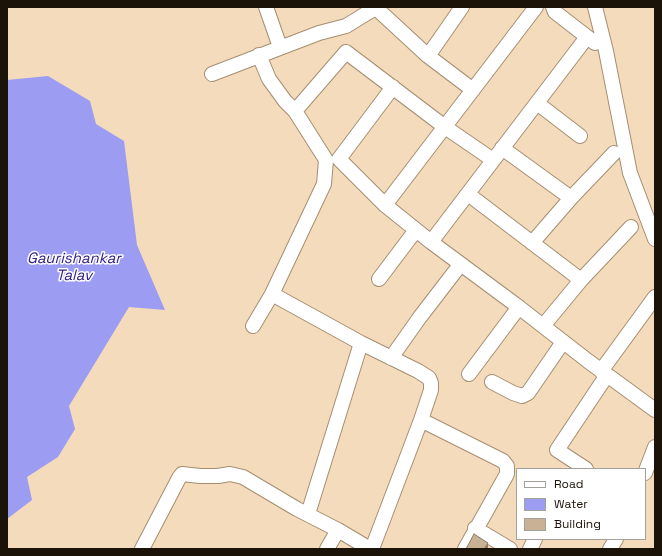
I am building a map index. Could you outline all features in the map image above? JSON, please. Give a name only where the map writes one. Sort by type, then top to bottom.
[{"type":"street","points":[[266,7],[280,47]]},
{"type":"street","points":[[212,74],[319,33],[346,26],[377,7],[428,56],[473,90]]},
{"type":"street","points":[[428,56],[462,7]]},
{"type":"street","points":[[385,205],[536,7]]},
{"type":"street","points":[[594,7],[606,51],[630,173],[652,221],[655,239]]},
{"type":"street","points":[[551,9],[606,51]]},
{"type":"street","points":[[431,242],[587,37]]},
{"type":"street","points":[[295,111],[346,52],[445,127],[493,160]]},
{"type":"street","points":[[253,326],[272,294],[324,184],[326,160],[295,111],[269,79],[259,55]]},
{"type":"street","points":[[393,87],[339,159],[385,205],[460,265],[519,307],[604,373],[653,405]]},
{"type":"street","points":[[537,102],[580,136]]},
{"type":"street","points":[[502,148],[571,198]]},
{"type":"street","points":[[532,243],[571,198],[614,153]]},
{"type":"street","points":[[468,194],[581,280]]},
{"type":"street","points":[[543,326],[581,280],[630,227]]},
{"type":"street","points":[[379,279],[416,230]]},
{"type":"street","points":[[392,358],[420,317],[460,265]]},
{"type":"street","points":[[142,549],[182,474],[218,476],[230,474],[243,477],[371,549],[421,420],[431,390],[429,378],[361,343],[272,294]]},
{"type":"street","points":[[584,468],[557,450],[604,373],[655,296]]},
{"type":"street","points":[[469,374],[519,307]]},
{"type":"street","points":[[492,382],[522,396],[528,393],[563,342]]},
{"type":"street","points":[[308,514],[361,343]]},
{"type":"street","points":[[421,420],[503,461],[507,466],[507,474],[464,549]]},
{"type":"street","points":[[650,468],[655,447]]},
{"type":"street","points":[[475,528],[510,549]]},
{"type":"street","points":[[327,549],[338,530]]},
{"type":"street","points":[[530,549],[535,540]]},
{"type":"street","points":[[610,549],[615,540]]},
{"type":"water","name":"Gaurishankar Talav","points":[[48,76],[90,101],[96,124],[124,141],[137,245],[165,310],[129,307],[69,406],[75,429],[58,457],[27,477],[32,500],[7,519],[7,80]]},
{"type":"building","points":[[474,534],[488,543],[484,549],[466,549]]}]
